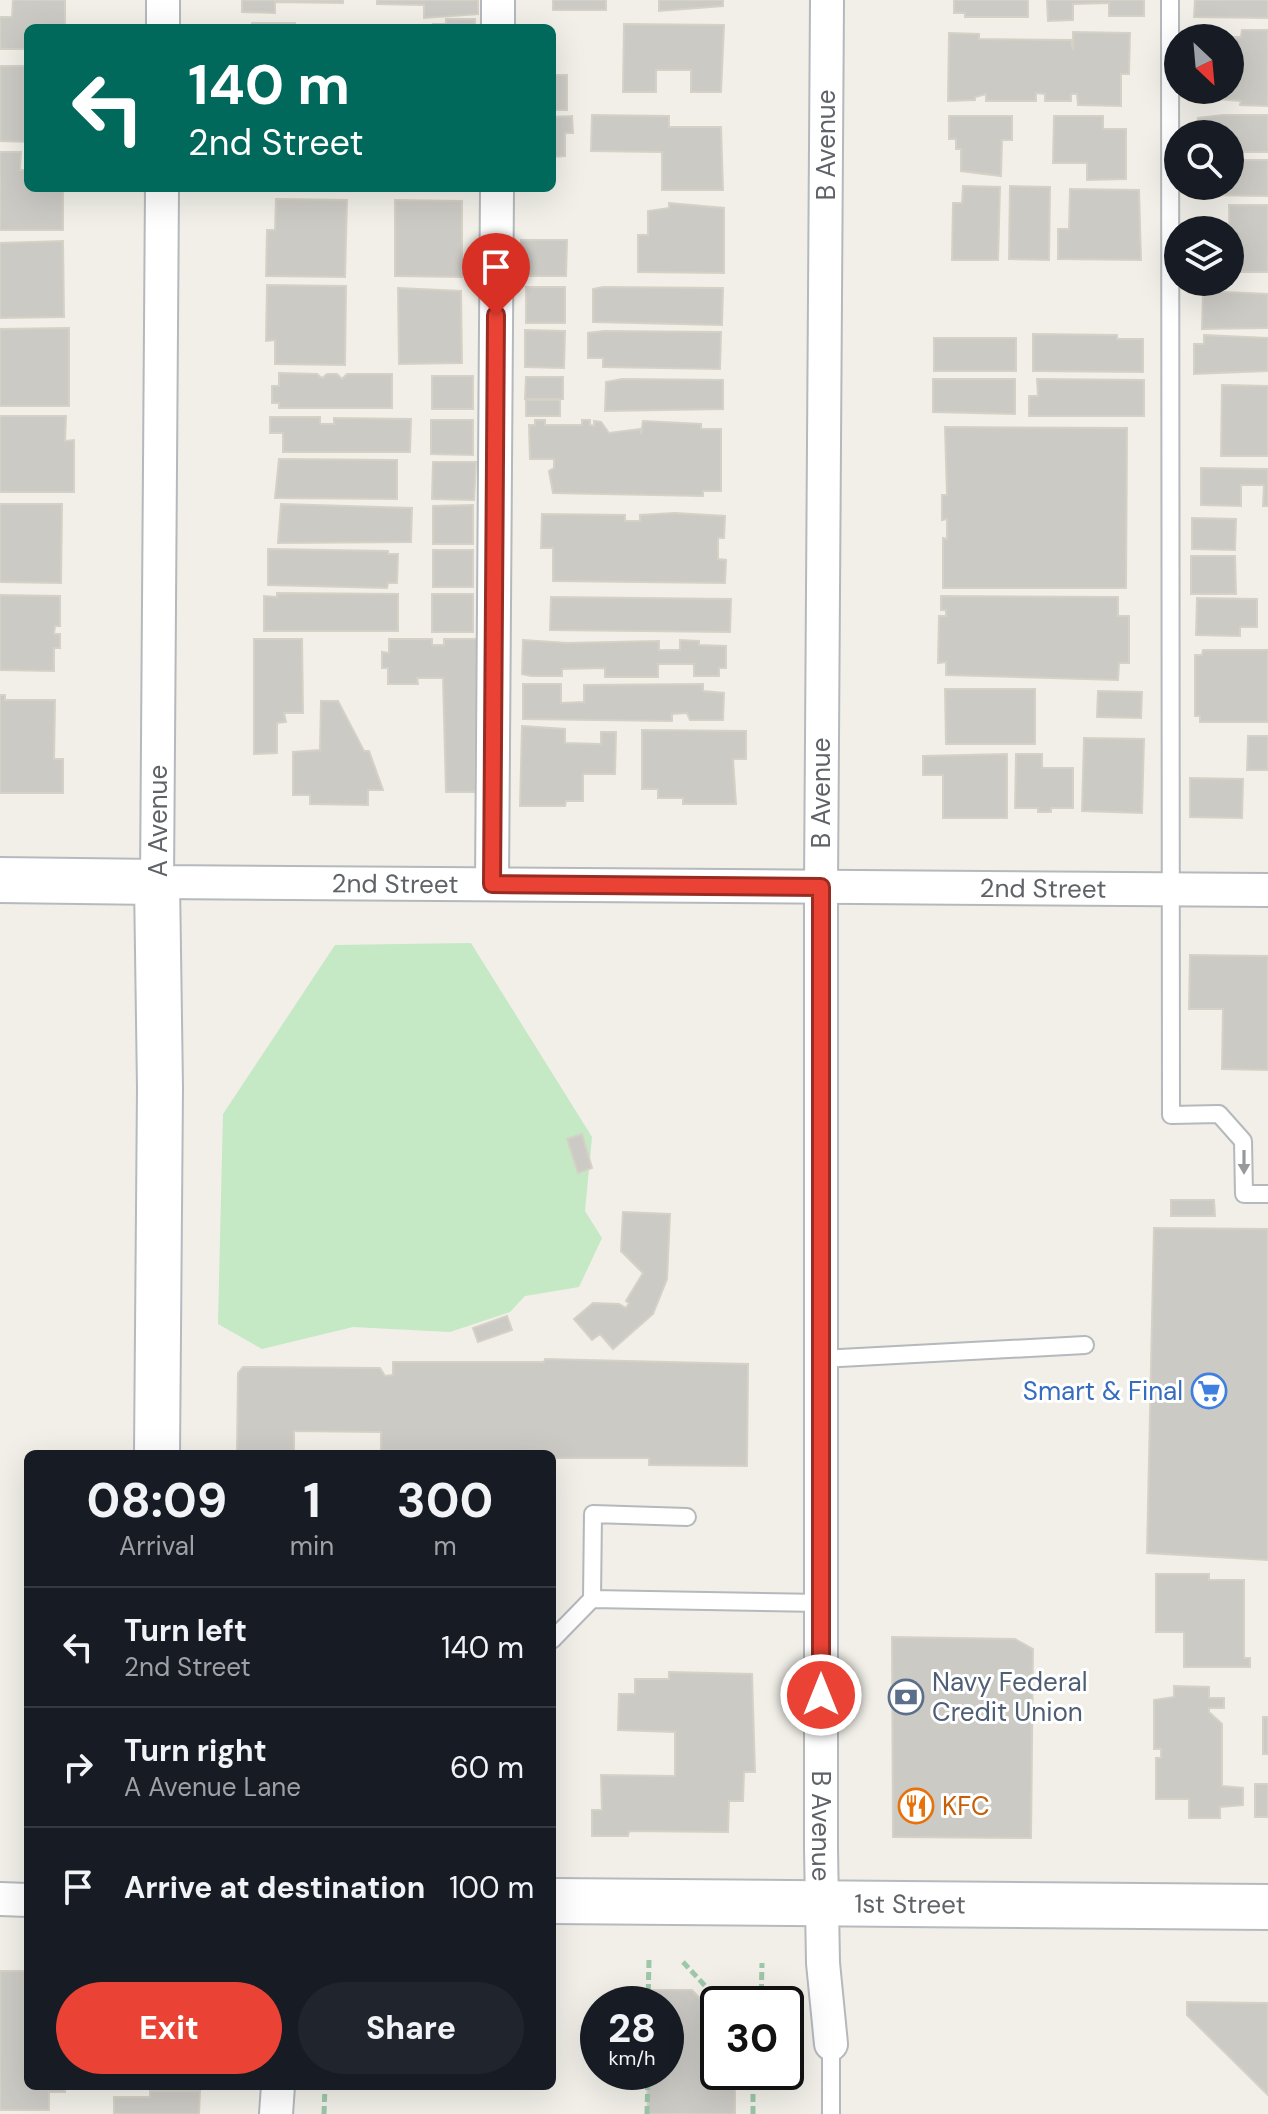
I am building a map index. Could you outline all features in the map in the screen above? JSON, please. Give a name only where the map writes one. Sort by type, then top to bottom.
[{"type":"main road","name":"2nd Street","points":[[0,880],[157,882]]},
{"type":"main road","name":"A Avenue","points":[[157,882],[160,1088],[157,1450]]},
{"type":"main road","name":"1st Street","points":[[556,1901],[1268,1907]]},
{"type":"street","points":[[163,0],[163,24]]},
{"type":"street","points":[[498,0],[498,24]]},
{"type":"street","name":"B Avenue","points":[[827,0],[821,887],[821,1603],[822,1903],[831,2044]]},
{"type":"street","name":"A Avenue","points":[[157,882],[162,192]]},
{"type":"street","points":[[492,884],[497,192]]},
{"type":"street","name":"2nd Street","points":[[157,882],[1268,890]]},
{"type":"street","points":[[0,1899],[24,1900]]},
{"type":"street","points":[[276,2114],[278,2090]]},
{"type":"lane","points":[[1170,0],[1168,889],[1171,1115],[1219,1114],[1243,1141],[1244,1194],[1268,1194]]},
{"type":"lane","points":[[821,1359],[1085,1345]]},
{"type":"lane","points":[[556,1636],[592,1599],[593,1514],[687,1517]]},
{"type":"lane","points":[[592,1599],[821,1603]]},
{"type":"lane","name":"B Avenue","points":[[831,2044],[831,2114]]},
{"type":"path","points":[[648,1986],[649,1960]]},
{"type":"path","points":[[683,1962],[705,1986]]},
{"type":"path","points":[[761,1986],[762,1963]]},
{"type":"path","points":[[324,2114],[325,2090]]},
{"type":"path","points":[[647,2114],[648,2090]]},
{"type":"path","points":[[753,2090],[753,2114]]},
{"type":"green space","points":[[471,943],[592,1137],[585,1211],[602,1238],[579,1287],[525,1296],[510,1312],[450,1332],[353,1327],[262,1349],[218,1324],[223,1114],[335,945]]},
{"type":"building","points":[[13,0],[65,0],[65,24],[24,24],[24,49],[0,49],[0,17],[12,17]]},
{"type":"building","points":[[242,0],[343,0],[343,3],[275,2],[275,13],[242,12]]},
{"type":"building","points":[[377,0],[478,0],[478,14],[424,18],[424,5],[377,4]]},
{"type":"building","points":[[553,0],[606,0],[606,10],[553,10]]},
{"type":"building","points":[[659,0],[723,0],[723,6],[659,11]]},
{"type":"building","points":[[954,0],[1028,0],[1028,17],[965,17],[965,13],[954,13]]},
{"type":"building","points":[[1047,0],[1144,0],[1144,16],[1109,16],[1109,3],[1073,4],[1073,20],[1048,21]]},
{"type":"building","points":[[1195,0],[1268,0],[1268,18],[1194,17]]},
{"type":"building","points":[[446,19],[475,19],[475,24],[446,24]]},
{"type":"building","points":[[252,23],[295,23],[295,24]]},
{"type":"building","points":[[624,24],[724,25],[721,92],[691,92],[691,70],[656,70],[656,92],[623,92]]},
{"type":"building","points":[[1244,30],[1268,30],[1268,106],[1240,105],[1244,104]]},
{"type":"building","points":[[1073,32],[1130,33],[1129,74],[1121,74],[1121,106],[1078,105],[1077,94],[1071,94],[1071,101],[1045,101],[1045,94],[1036,93],[1036,101],[986,101],[986,94],[975,97],[975,100],[948,101],[949,33],[979,34],[979,39],[1071,40],[1073,50]]},
{"type":"building","points":[[0,66],[24,66],[24,142],[0,141]]},
{"type":"building","points":[[556,75],[567,75],[567,110],[556,110]]},
{"type":"building","points":[[592,115],[669,116],[669,127],[721,127],[723,190],[662,190],[662,152],[591,151]]},
{"type":"building","points":[[1268,115],[1268,152],[1244,152],[1244,120],[1198,118]]},
{"type":"building","points":[[572,116],[573,133],[565,133],[565,156],[556,157],[556,117]]},
{"type":"building","points":[[949,116],[1012,116],[1012,140],[1002,140],[1001,176],[961,171],[961,149],[956,149],[956,139],[949,139]]},
{"type":"building","points":[[1054,116],[1103,116],[1103,129],[1126,129],[1126,179],[1087,180],[1087,163],[1053,163]]},
{"type":"building","points":[[0,152],[21,152],[24,192],[63,192],[63,230],[0,230]]},
{"type":"building","points":[[1244,160],[1268,160],[1268,196],[1244,196]]},
{"type":"building","points":[[963,186],[1000,187],[998,260],[952,260],[953,203],[962,203]]},
{"type":"building","points":[[1010,186],[1050,187],[1049,260],[1009,259]]},
{"type":"building","points":[[1070,189],[1139,190],[1141,260],[1058,259],[1058,229],[1069,229]]},
{"type":"building","points":[[276,199],[347,200],[345,277],[266,276],[267,230],[275,230]]},
{"type":"building","points":[[395,200],[462,201],[462,277],[395,276]]},
{"type":"building","points":[[669,203],[724,208],[724,273],[638,272],[638,235],[648,235],[648,211],[669,208]]},
{"type":"building","points":[[1229,205],[1268,205],[1268,272],[1244,272],[1244,216],[1229,216]]},
{"type":"building","points":[[521,240],[567,240],[566,276],[521,276]]},
{"type":"building","points":[[63,241],[64,317],[0,318],[0,243]]},
{"type":"building","points":[[267,285],[346,286],[345,365],[275,364],[275,340],[266,341]]},
{"type":"building","points":[[526,287],[565,287],[565,323],[526,323]]},
{"type":"building","points":[[398,288],[461,291],[462,363],[399,364]]},
{"type":"building","points":[[723,288],[722,325],[593,322],[593,289]]},
{"type":"building","points":[[1268,294],[1268,328],[1202,329],[1203,296]]},
{"type":"building","points":[[69,328],[69,406],[0,406],[0,329]]},
{"type":"building","points":[[525,330],[565,331],[564,368],[525,367]]},
{"type":"building","points":[[721,332],[720,369],[603,367],[603,358],[588,358],[588,333]]},
{"type":"building","points":[[1033,334],[1117,335],[1117,339],[1143,339],[1143,372],[1033,371]]},
{"type":"building","points":[[1204,335],[1268,338],[1268,371],[1194,374],[1194,344],[1204,344]]},
{"type":"building","points":[[934,338],[1016,338],[1016,371],[934,371]]},
{"type":"building","points":[[279,373],[317,374],[322,378],[327,374],[337,374],[342,379],[347,374],[392,374],[392,408],[279,408],[279,403],[272,403],[272,386],[279,386]]},
{"type":"building","points":[[432,376],[473,376],[473,409],[432,409]]},
{"type":"building","points":[[526,377],[563,377],[563,399],[525,399]]},
{"type":"building","points":[[622,379],[723,380],[723,409],[605,411],[606,382]]},
{"type":"building","points":[[933,379],[1015,379],[1015,414],[933,412]]},
{"type":"building","points":[[1037,379],[1144,380],[1144,416],[1029,416],[1029,396],[1038,396]]},
{"type":"building","points":[[1222,385],[1268,386],[1268,456],[1221,456]]},
{"type":"building","points":[[526,400],[560,400],[560,416],[526,416]]},
{"type":"building","points":[[0,416],[66,416],[65,441],[74,440],[74,492],[0,492]]},
{"type":"building","points":[[270,417],[320,417],[320,424],[334,424],[334,418],[411,419],[410,452],[283,452],[283,433],[270,433]]},
{"type":"building","points":[[431,420],[473,420],[473,455],[431,454]]},
{"type":"building","points":[[535,420],[545,420],[545,425],[582,425],[582,420],[590,420],[590,425],[594,426],[594,421],[601,422],[609,433],[641,429],[641,434],[643,421],[701,424],[701,429],[721,429],[721,491],[703,491],[703,496],[553,493],[549,471],[554,468],[554,459],[530,459],[529,425],[535,425]]},
{"type":"building","points":[[945,427],[1127,428],[1126,588],[943,588],[943,538],[947,539],[947,519],[942,520],[942,495],[947,495]]},
{"type":"building","points":[[279,459],[397,460],[397,499],[275,498]]},
{"type":"building","points":[[433,462],[476,462],[474,500],[432,499]]},
{"type":"building","points":[[1201,468],[1268,469],[1268,506],[1263,506],[1264,485],[1241,485],[1241,506],[1201,505]]},
{"type":"building","points":[[0,504],[62,504],[61,583],[0,582]]},
{"type":"building","points":[[281,504],[412,508],[411,542],[278,543]]},
{"type":"building","points":[[473,505],[473,544],[433,544],[433,506]]},
{"type":"building","points":[[675,513],[725,516],[724,538],[718,538],[718,559],[726,560],[725,583],[553,581],[553,548],[541,548],[542,514],[625,515],[625,521],[640,521],[640,515]]},
{"type":"building","points":[[1192,518],[1236,519],[1235,550],[1192,549]]},
{"type":"building","points":[[268,549],[388,551],[388,554],[398,554],[397,583],[388,583],[387,588],[268,585]]},
{"type":"building","points":[[433,550],[473,550],[473,587],[433,587]]},
{"type":"building","points":[[1191,556],[1235,556],[1236,594],[1191,594]]},
{"type":"building","points":[[277,593],[398,594],[398,631],[264,631],[264,596],[277,597]]},
{"type":"building","points":[[432,594],[473,594],[473,632],[432,632]]},
{"type":"building","points":[[0,595],[60,596],[60,626],[55,626],[54,634],[60,634],[60,648],[54,648],[54,671],[0,670]]},
{"type":"building","points":[[941,596],[1118,597],[1118,616],[1129,616],[1129,663],[1119,663],[1118,680],[946,675],[946,662],[938,663],[939,616],[946,616],[946,610],[941,610]]},
{"type":"building","points":[[551,597],[731,599],[730,632],[550,630]]},
{"type":"building","points":[[1197,598],[1257,599],[1257,627],[1240,627],[1240,636],[1196,635]]},
{"type":"building","points":[[254,639],[302,639],[303,713],[284,713],[286,722],[277,723],[277,753],[254,754]]},
{"type":"building","points":[[389,639],[432,639],[432,645],[444,645],[444,639],[477,639],[475,792],[446,792],[443,678],[417,678],[418,684],[388,684],[388,668],[382,668],[382,652],[389,653]]},
{"type":"building","points":[[523,640],[567,643],[659,641],[659,650],[680,650],[680,640],[699,641],[699,645],[726,646],[726,668],[719,668],[719,676],[694,676],[694,664],[658,664],[658,677],[605,677],[605,668],[562,669],[562,676],[531,676],[522,674]]},
{"type":"building","points":[[1203,650],[1268,650],[1268,722],[1200,722],[1200,716],[1195,716],[1195,655],[1202,655]]},
{"type":"building","points":[[523,684],[561,684],[561,703],[584,702],[584,685],[703,684],[703,691],[724,693],[723,720],[690,720],[687,713],[672,714],[672,721],[523,719]]},
{"type":"building","points":[[945,689],[1035,689],[1035,744],[946,744]]},
{"type":"building","points":[[1098,691],[1142,692],[1141,718],[1097,717]]},
{"type":"building","points":[[0,695],[5,695],[5,700],[55,700],[54,759],[63,759],[63,793],[0,793]]},
{"type":"building","points":[[321,701],[338,701],[364,751],[369,751],[383,790],[368,790],[368,805],[310,804],[310,795],[293,795],[293,752],[320,750]]},
{"type":"building","points":[[522,726],[565,729],[565,743],[601,744],[601,732],[616,732],[615,774],[583,774],[583,801],[566,801],[565,806],[520,806]]},
{"type":"building","points":[[642,730],[746,731],[746,759],[733,759],[736,804],[683,804],[683,798],[658,798],[658,789],[642,789]]},
{"type":"building","points":[[1248,736],[1268,736],[1268,770],[1247,770]]},
{"type":"building","points":[[1084,738],[1144,739],[1142,813],[1082,811]]},
{"type":"building","points":[[1007,754],[1007,818],[943,818],[943,775],[923,775],[923,756]]},
{"type":"building","points":[[1016,754],[1042,754],[1042,768],[1073,768],[1073,808],[1051,808],[1051,812],[1038,812],[1038,808],[1015,808]]},
{"type":"building","points":[[1190,778],[1243,779],[1242,818],[1190,817]]},
{"type":"building","points":[[1190,955],[1268,956],[1268,1070],[1222,1069],[1223,1009],[1189,1009]]},
{"type":"building","points":[[582,1134],[592,1168],[578,1173],[567,1139]]},
{"type":"building","points":[[1171,1200],[1214,1200],[1215,1216],[1171,1216]]},
{"type":"building","points":[[623,1212],[670,1214],[667,1279],[653,1314],[613,1349],[600,1334],[592,1340],[574,1319],[593,1303],[619,1304],[626,1308],[629,1303],[626,1301],[643,1273],[621,1251]]},
{"type":"building","name":"Smart & Final","points":[[1154,1228],[1268,1229],[1268,1560],[1147,1553]]},
{"type":"building","points":[[507,1316],[512,1330],[478,1342],[473,1328]]},
{"type":"building","points":[[545,1359],[748,1364],[747,1466],[649,1465],[649,1458],[556,1458],[556,1450],[381,1450],[381,1432],[294,1431],[294,1450],[237,1450],[238,1373],[243,1367],[380,1368],[385,1376],[393,1375],[393,1362],[544,1362]]},
{"type":"building","points":[[1156,1574],[1209,1574],[1209,1580],[1244,1580],[1244,1658],[1250,1658],[1250,1667],[1184,1667],[1184,1632],[1156,1632]]},
{"type":"building","points":[[892,1637],[1015,1639],[1033,1649],[1031,1838],[893,1837]]},
{"type":"building","points":[[669,1672],[752,1674],[755,1772],[744,1772],[743,1801],[729,1801],[728,1832],[629,1831],[628,1836],[592,1836],[592,1810],[602,1810],[601,1775],[675,1776],[675,1732],[618,1730],[619,1694],[635,1694],[635,1679],[669,1679]]},
{"type":"building","points":[[1174,1686],[1209,1687],[1209,1698],[1224,1698],[1224,1708],[1209,1708],[1209,1712],[1222,1724],[1222,1786],[1243,1788],[1243,1805],[1220,1807],[1220,1818],[1189,1818],[1189,1799],[1156,1799],[1156,1758],[1161,1758],[1161,1749],[1154,1749],[1154,1700],[1174,1697]]},
{"type":"building","points":[[1263,1717],[1268,1717],[1268,1754],[1263,1754]]},
{"type":"building","points":[[1255,1784],[1268,1784],[1268,1817],[1255,1817]]},
{"type":"building","points":[[0,1971],[24,1971],[24,2090],[65,2092],[49,2092],[49,2110],[0,2110]]},
{"type":"building","points":[[684,1990],[692,1990],[700,1999],[700,2090],[735,2090],[735,2114],[648,2114],[647,2090],[684,2090]]},
{"type":"building","points":[[1187,2002],[1268,2003],[1268,2095],[1187,2015]]},
{"type":"building","points":[[150,2091],[200,2091],[199,2114],[114,2114],[114,2097],[150,2097]]},
{"type":"place","name":"Smart & Final","points":[[1209,1391]]},
{"type":"place","name":"Navy Federal Credit Union","points":[[906,1697]]},
{"type":"place","name":"KFC","points":[[916,1806]]},
{"type":"route","points":[[496,315],[492,884],[821,887],[821,1695]]}]
